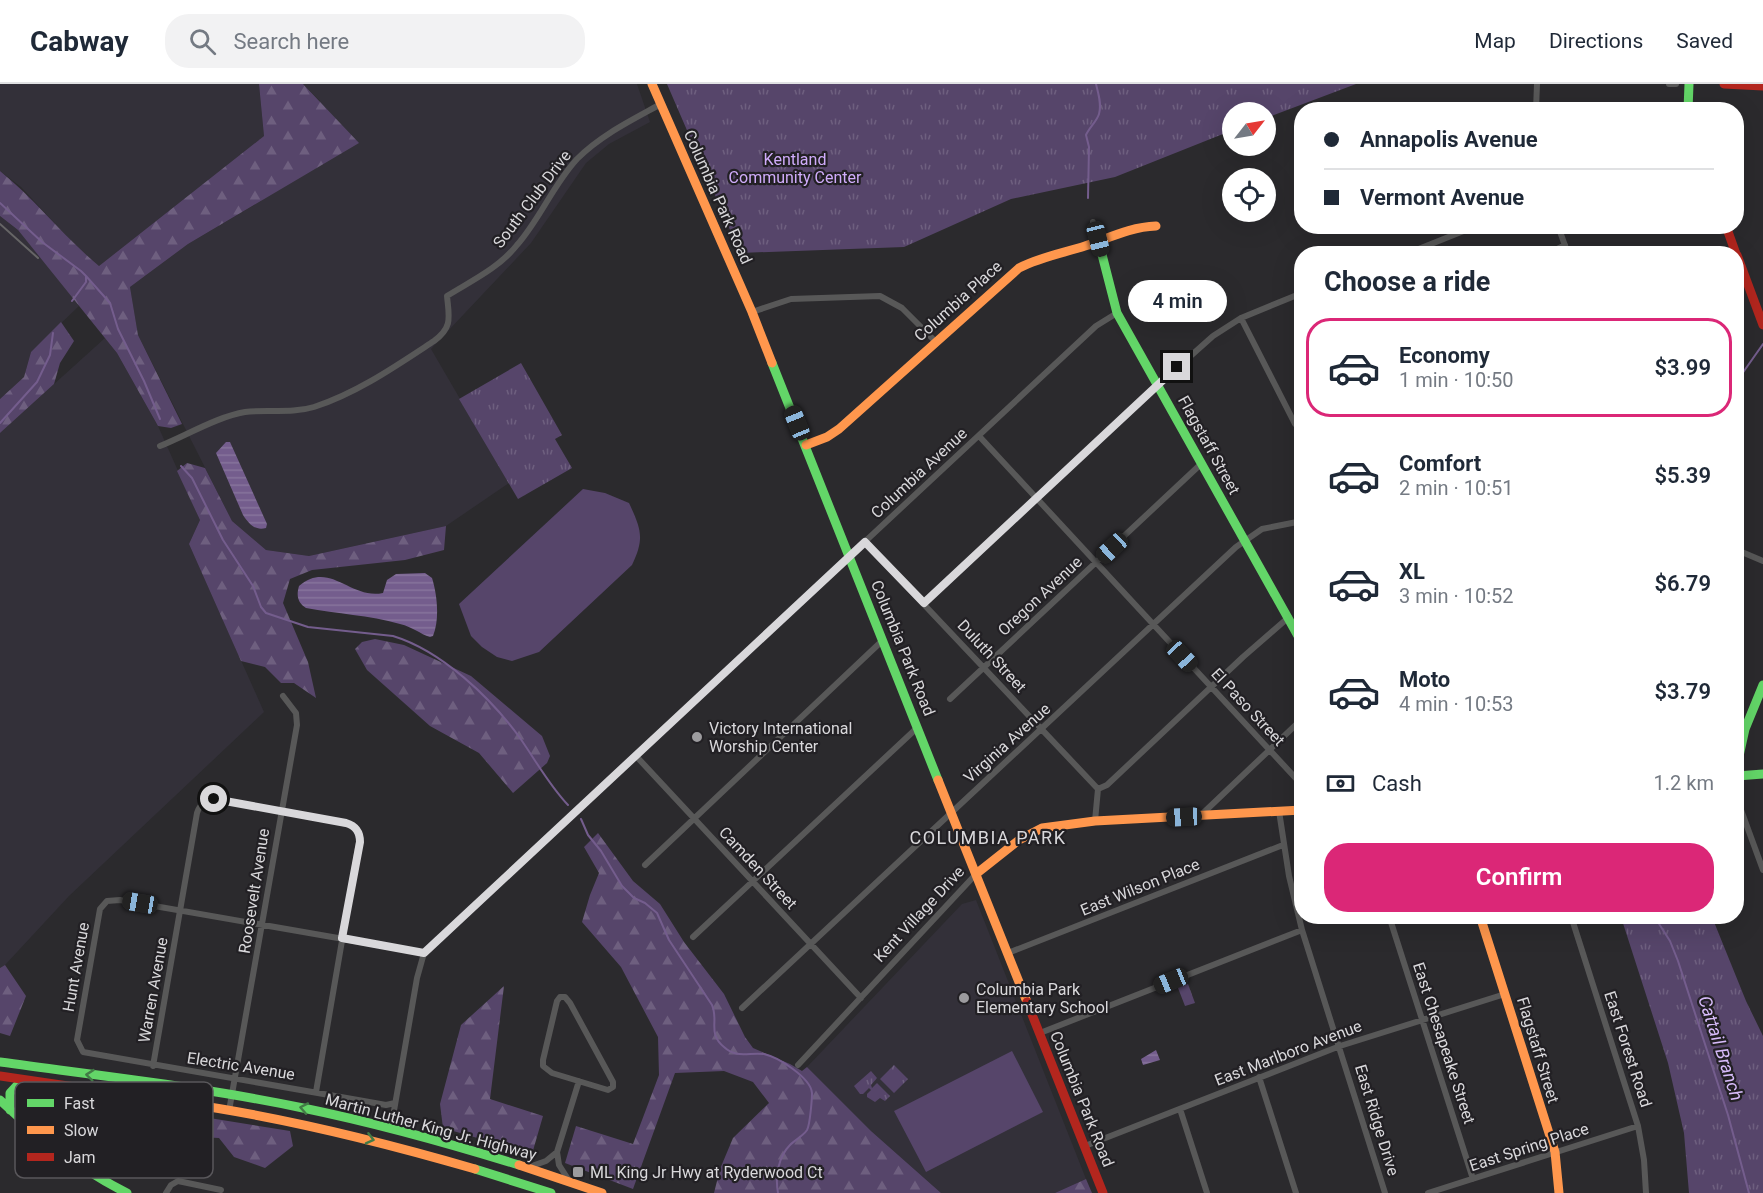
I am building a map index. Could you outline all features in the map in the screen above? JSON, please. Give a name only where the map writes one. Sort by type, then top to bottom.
[{"type":"street","name":"Columbia Park Road","points":[[652,84],[752,312],[1103,1193]]},
{"type":"street","points":[[1536,102],[1537,84]]},
{"type":"street","points":[[1669,84],[1676,84]]},
{"type":"street","points":[[1688,102],[1689,84]]},
{"type":"street","points":[[1724,84],[1763,86]]},
{"type":"street","name":"South Club Drive","points":[[160,446],[230,415],[246,412],[299,410],[334,400],[372,380],[434,341],[449,325],[447,296],[488,271],[510,253],[533,225],[567,171],[584,153],[603,138],[661,104]]},
{"type":"street","name":"Flagstaff Street","points":[[1093,222],[1117,313],[1294,627]]},
{"type":"street","name":"Columbia Place","points":[[806,445],[827,437],[839,429],[1018,268],[1053,254],[1087,245],[1098,239],[1143,227],[1156,226]]},
{"type":"street","points":[[1426,246],[1456,234]]},
{"type":"street","points":[[1561,234],[1565,245]]},
{"type":"street","points":[[1744,273],[1763,324]]},
{"type":"street","points":[[752,312],[791,299],[880,296],[902,308],[936,342]]},
{"type":"street","points":[[924,603],[1213,336],[1241,318],[1294,296]]},
{"type":"street","name":"Columbia Avenue","points":[[424,953],[1096,326],[1117,313]]},
{"type":"street","points":[[1241,318],[1294,422]]},
{"type":"street","name":"El Paso Street","points":[[979,436],[1294,777]]},
{"type":"street","name":"Oregon Avenue","points":[[950,699],[1202,463]]},
{"type":"street","name":"Virginia Avenue","points":[[742,1008],[1245,539],[1273,525],[1294,522]]},
{"type":"street","name":"Duluth Street","points":[[865,542],[1098,789]]},
{"type":"street","points":[[1744,553],[1763,561]]},
{"type":"street","points":[[1095,821],[1098,789],[1107,785],[1289,617]]},
{"type":"street","points":[[645,865],[883,640]]},
{"type":"street","points":[[1744,734],[1763,685]]},
{"type":"street","name":"Roosevelt Avenue","points":[[229,1111],[297,719],[293,707],[284,696]]},
{"type":"street","points":[[693,937],[918,727]]},
{"type":"street","points":[[1200,816],[1294,727]]},
{"type":"street","name":"Camden Street","points":[[636,756],[861,998]]},
{"type":"street","points":[[1744,775],[1763,774]]},
{"type":"street","name":"Warren Avenue","points":[[153,1066],[197,813],[202,803],[214,799],[281,811]]},
{"type":"street","name":"Kent Village Drive","points":[[798,1065],[976,874],[1008,847],[1033,832],[1059,825],[1095,821],[1294,810]]},
{"type":"street","points":[[281,811],[354,826],[360,838],[316,1092]]},
{"type":"street","name":"East Ridge Drive","points":[[1279,811],[1294,900]]},
{"type":"street","points":[[1744,818],[1762,867]]},
{"type":"street","name":"East Wilson Place","points":[[1008,953],[1283,844]]},
{"type":"street","name":"Hunt Avenue","points":[[83,1052],[76,1040],[100,909],[107,901],[120,900],[181,910]]},
{"type":"street","points":[[181,910],[424,953],[417,978],[391,1128]]},
{"type":"street","name":"East Ridge Drive","points":[[1300,924],[1385,1193]]},
{"type":"street","name":"East Chesapeake Street","points":[[1392,924],[1473,1179]]},
{"type":"street","name":"Flagstaff Street","points":[[1483,924],[1555,1152],[1558,1193]]},
{"type":"street","name":"East Forest Road","points":[[1574,924],[1638,1126],[1644,1160],[1646,1193]]},
{"type":"street","points":[[1040,1033],[1302,930]]},
{"type":"street","name":"East Marlboro Avenue","points":[[1084,1146],[1340,1046],[1505,994]]},
{"type":"street","points":[[561,997],[565,997],[570,1003],[613,1084],[612,1088],[606,1090],[579,1081],[549,1072],[543,1064],[557,1001],[561,997]]},
{"type":"street","name":"Electric Avenue","points":[[83,1052],[386,1105],[395,1103]]},
{"type":"street","name":"Martin Luther King Jr. Highway","points":[[0,1062],[141,1082]]},
{"type":"street","name":"Martin Luther King Jr. Highway","points":[[0,1076],[35,1082]]},
{"type":"street","points":[[1260,1077],[1296,1193]]},
{"type":"street","points":[[571,1183],[559,1165],[557,1152],[579,1081]]},
{"type":"street","points":[[10,1110],[9,1093],[15,1087]]},
{"type":"street","name":"Martin Luther King Jr. Highway","points":[[213,1092],[344,1116],[391,1128],[602,1193]]},
{"type":"street","points":[[0,1100],[15,1114]]},
{"type":"street","name":"Martin Luther King Jr. Highway","points":[[213,1109],[370,1139],[551,1193]]},
{"type":"street","points":[[1180,1109],[1207,1193]]},
{"type":"street","name":"East Spring Place","points":[[1428,1193],[1638,1126]]},
{"type":"street","points":[[526,1168],[540,1165],[557,1152]]},
{"type":"street","points":[[96,1178],[127,1193]]},
{"type":"street","points":[[166,1193],[171,1185],[178,1181],[221,1190]]},
{"type":"shaded area","points":[[0,84],[259,84],[264,136],[99,266],[72,242],[21,187],[0,171]]},
{"type":"shaded area","points":[[303,84],[637,84],[650,122],[609,144],[586,163],[531,243],[431,349],[509,483],[446,526],[309,556],[266,550],[232,521],[138,335],[130,287],[188,244],[261,201],[320,101]]},
{"type":"shaded area","points":[[0,216],[18,230],[79,306],[31,352],[24,377],[0,399]]},
{"type":"shaded area","points":[[105,338],[117,353],[158,426],[200,520],[189,544],[264,712],[69,896],[0,968],[0,433]]},
{"type":"shaded area","points":[[226,442],[230,442],[267,524],[266,528],[253,526],[243,515],[216,453]]},
{"type":"shaded area","points":[[425,573],[432,578],[437,607],[433,636],[430,637],[409,627],[388,621],[306,608],[298,599],[299,586],[310,579],[321,577],[330,579],[371,594],[383,593],[387,580],[396,574]]},
{"type":"shaded area","points":[[976,900],[1086,1179],[1055,1193],[941,1193],[871,1131],[807,1067],[962,904]]},
{"type":"shaded area","points":[[1156,1050],[1160,1060],[1143,1065],[1141,1059]]},
{"type":"green space","points":[[259,84],[303,84],[359,143],[188,244],[130,287],[138,335],[182,424],[171,428],[158,426],[117,353],[18,230],[0,216],[0,171],[99,266],[264,136]]},
{"type":"green space","name":"Kentland Community Center","points":[[667,84],[1356,84],[1308,102],[1294,102],[1294,107],[1276,114],[1276,102],[1222,102],[1222,134],[1115,177],[1011,199],[904,247],[740,253]]},
{"type":"green space","points":[[61,322],[74,341],[60,363],[54,384],[0,433],[0,399],[24,377],[31,352]]},
{"type":"green space","points":[[521,363],[562,435],[555,439],[572,468],[518,499],[459,399]]},
{"type":"green space","points":[[187,463],[205,468],[232,521],[266,550],[309,556],[446,526],[444,550],[405,560],[312,570],[290,579],[283,603],[308,662],[316,698],[294,683],[281,683],[265,667],[241,661],[189,544],[200,520],[177,471]]},
{"type":"green space","points":[[583,489],[605,493],[629,503],[640,534],[639,548],[632,565],[539,652],[512,661],[497,657],[471,636],[459,604]]},
{"type":"green space","points":[[375,639],[404,645],[471,676],[542,736],[550,756],[547,763],[513,793],[479,753],[430,726],[367,670],[355,649],[362,642]]},
{"type":"green space","points":[[598,833],[633,881],[660,904],[684,942],[724,994],[745,1037],[753,1048],[802,1071],[807,1067],[871,1131],[941,1193],[714,1193],[720,1169],[733,1138],[769,1103],[753,1082],[724,1071],[675,1073],[633,1189],[565,1163],[576,1126],[633,1144],[659,1075],[658,1037],[621,967],[582,922],[599,873],[584,847]]},
{"type":"green space","points":[[1623,924],[1715,924],[1763,1036],[1763,1193],[1689,1193],[1684,1133],[1668,1063]]},
{"type":"green space","points":[[5,965],[26,996],[10,1036],[0,1033],[0,968]]},
{"type":"green space","points":[[1188,984],[1195,1003],[1185,1006],[1178,988]]},
{"type":"green space","points":[[504,986],[490,1099],[543,1116],[532,1154],[443,1128],[440,1104],[461,1025]]},
{"type":"green space","points":[[1012,1051],[1043,1112],[926,1172],[894,1111]]},
{"type":"green space","points":[[894,1065],[908,1079],[894,1093],[880,1079]]},
{"type":"green space","points":[[871,1071],[877,1078],[871,1085],[872,1088],[877,1083],[890,1096],[885,1101],[880,1098],[875,1102],[867,1097],[871,1090],[869,1088],[860,1094],[854,1086]]},
{"type":"green space","points":[[213,1119],[290,1131],[293,1146],[265,1168],[234,1157],[219,1138],[213,1138]]},
{"type":"green space","points":[[1086,1179],[1092,1193],[1055,1193]]},
{"type":"waterway","points":[[1088,198],[1089,147],[1086,135],[1100,110],[1096,84]]},
{"type":"waterway","points":[[0,203],[42,242],[86,276],[86,282],[72,301]]},
{"type":"waterway","points":[[86,276],[110,303],[118,329],[160,419]]},
{"type":"waterway","points":[[0,423],[37,382],[50,355],[53,333]]},
{"type":"waterway","name":"Cattail Branch","points":[[1744,371],[1763,344]]},
{"type":"waterway","points":[[181,466],[192,478],[223,540],[253,586],[261,607],[266,613],[308,627],[393,636],[411,643],[447,664],[495,707],[568,805]]},
{"type":"waterway","points":[[581,819],[588,835],[601,851],[622,886],[634,898],[645,903],[657,913],[669,940],[712,1005],[715,1032],[719,1042],[734,1053],[764,1054],[777,1059],[793,1069],[810,1087],[812,1096],[808,1127],[790,1145],[780,1161],[777,1174],[778,1193]]},
{"type":"waterway","name":"Cattail Branch","points":[[1659,924],[1670,941],[1678,961],[1728,1115],[1749,1193]]},
{"type":"railway","points":[[0,224],[38,258]]},
{"type":"traffic: fast","points":[[1688,102],[1689,84]]},
{"type":"traffic: fast","points":[[1098,239],[1117,313],[1294,629]]},
{"type":"traffic: fast","points":[[772,363],[938,780]]},
{"type":"traffic: fast","points":[[1744,734],[1763,685]]},
{"type":"traffic: fast","points":[[1744,775],[1763,774]]},
{"type":"traffic: fast","points":[[0,1062],[146,1082]]},
{"type":"traffic: fast","points":[[10,1110],[10,1093],[15,1088]]},
{"type":"traffic: fast","points":[[213,1092],[358,1120],[519,1165]]},
{"type":"traffic: fast","points":[[0,1100],[15,1114]]},
{"type":"traffic: fast","points":[[475,1169],[551,1193]]},
{"type":"traffic: fast","points":[[99,1178],[127,1193]]},
{"type":"traffic: slow","points":[[652,84],[772,363]]},
{"type":"traffic: slow","points":[[806,445],[827,437],[839,429],[1019,268],[1128,231],[1156,226]]},
{"type":"traffic: slow","points":[[938,780],[1027,1002]]},
{"type":"traffic: slow","points":[[976,874],[1019,840],[1042,828],[1095,821],[1294,810]]},
{"type":"traffic: slow","points":[[1483,924],[1555,1152],[1559,1193]]},
{"type":"traffic: slow","points":[[213,1108],[330,1131],[475,1169]]},
{"type":"traffic: slow","points":[[519,1165],[602,1193]]},
{"type":"traffic: jam","points":[[1724,84],[1763,86]]},
{"type":"traffic: jam","points":[[1729,234],[1733,246]]},
{"type":"traffic: jam","points":[[1744,274],[1763,325]]},
{"type":"traffic: jam","points":[[1027,1002],[1103,1193]]},
{"type":"traffic: jam","points":[[0,1076],[41,1082]]},
{"type":"place","name":"Victory International Worship Center","points":[[697,737]]},
{"type":"place","name":"Columbia Park Elementary School","points":[[964,998]]},
{"type":"place","name":"ML King Jr Hwy at Ryderwood Ct","points":[[578,1172]]},
{"type":"district","name":"COLUMBIA PARK","points":[[988,837]]},
{"type":"route","points":[[214,799],[354,826],[360,836],[360,842],[342,938],[424,953],[865,542],[924,603],[1177,367]]}]
